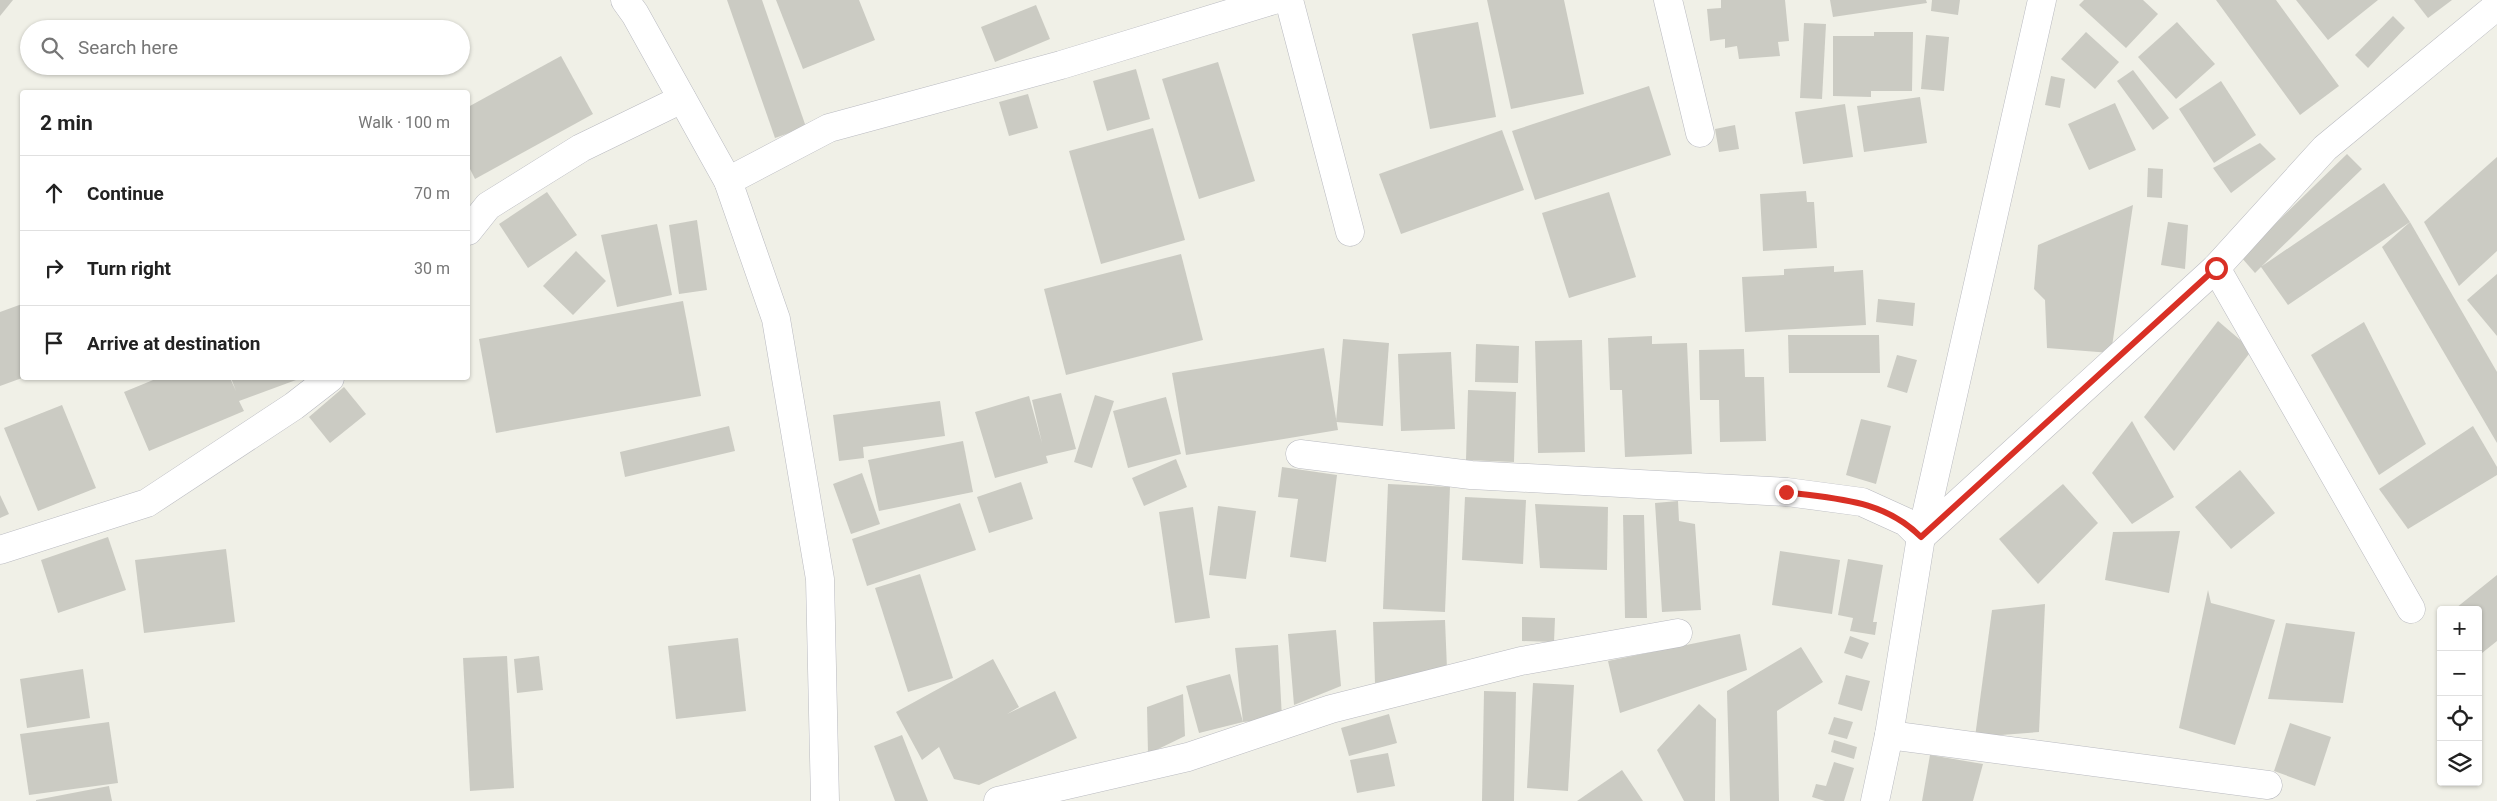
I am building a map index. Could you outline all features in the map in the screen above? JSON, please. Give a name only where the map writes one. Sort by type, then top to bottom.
[{"type":"street","points":[[625,0],[635,14],[728,181],[776,319],[820,579],[825,801]]},
{"type":"street","points":[[728,181],[829,128],[1061,64],[1274,0]]},
{"type":"street","points":[[1290,0],[1350,232]]},
{"type":"street","points":[[1668,0],[1700,133]]},
{"type":"street","points":[[1875,801],[1889,735],[1921,537],[2042,0]]},
{"type":"street","points":[[1921,537],[2216,268],[2326,148],[2496,9]]},
{"type":"street","points":[[470,228],[488,206],[581,148],[682,99]]},
{"type":"street","points":[[2216,268],[2410,610]]},
{"type":"street","points":[[0,550],[147,504],[294,406],[327,380]]},
{"type":"street","points":[[1300,454],[1471,475],[1786,492],[1862,502],[1906,522],[1921,537]]},
{"type":"street","points":[[998,801],[1188,757],[1331,709],[1520,661],[1678,633]]},
{"type":"street","points":[[1889,735],[2268,785]]},
{"type":"building","points":[[0,0],[13,0],[0,16]]},
{"type":"building","points":[[727,0],[762,0],[806,127],[775,138]]},
{"type":"building","points":[[776,0],[859,0],[875,40],[803,69]]},
{"type":"building","points":[[1487,0],[1564,0],[1584,94],[1511,109]]},
{"type":"building","points":[[1721,0],[1785,0],[1789,41],[1778,42],[1780,56],[1739,59],[1737,46],[1725,48],[1725,39],[1710,41],[1707,9],[1721,8]]},
{"type":"building","points":[[1830,0],[1926,0],[1927,3],[1833,17]]},
{"type":"building","points":[[1932,0],[1960,0],[1958,15],[1931,11]]},
{"type":"building","points":[[2084,0],[2143,0],[2158,14],[2126,48],[2079,5]]},
{"type":"building","points":[[2216,0],[2276,0],[2339,86],[2300,115]]},
{"type":"building","points":[[2296,0],[2378,0],[2328,40]]},
{"type":"building","points":[[2414,0],[2452,0],[2428,18]]},
{"type":"building","points":[[1036,5],[1050,39],[995,62],[981,27]]},
{"type":"building","points":[[2393,16],[2405,28],[2368,68],[2355,55]]},
{"type":"building","points":[[1478,22],[1496,117],[1430,129],[1412,34]]},
{"type":"building","points":[[2177,22],[2215,64],[2176,99],[2138,57]]},
{"type":"building","points":[[1804,23],[1826,24],[1822,99],[1800,98]]},
{"type":"building","points":[[1874,32],[1913,32],[1912,91],[1871,91],[1871,97],[1833,96],[1833,36],[1874,36]]},
{"type":"building","points":[[2086,32],[2119,62],[2095,89],[2061,59]]},
{"type":"building","points":[[1926,35],[1949,37],[1944,91],[1921,89]]},
{"type":"building","points":[[561,56],[593,114],[475,179],[470,169],[470,106]]},
{"type":"building","points":[[1218,62],[1255,181],[1199,199],[1162,79]]},
{"type":"building","points":[[1136,69],[1150,119],[1107,131],[1093,81]]},
{"type":"building","points":[[2133,70],[2169,118],[2153,130],[2117,81]]},
{"type":"building","points":[[2051,76],[2065,79],[2060,108],[2045,105]]},
{"type":"building","points":[[2221,81],[2256,135],[2214,163],[2179,109]]},
{"type":"building","points":[[1649,86],[1671,155],[1535,200],[1512,131]]},
{"type":"building","points":[[1028,94],[1038,128],[1009,136],[999,102]]},
{"type":"building","points":[[1920,97],[1927,143],[1864,152],[1857,106]]},
{"type":"building","points":[[2115,103],[2136,150],[2089,170],[2068,124]]},
{"type":"building","points":[[1845,104],[1853,157],[1803,164],[1795,112]]},
{"type":"building","points":[[1735,125],[1739,149],[1719,152],[1715,129]]},
{"type":"building","points":[[1153,128],[1185,240],[1101,264],[1069,151]]},
{"type":"building","points":[[1502,130],[1524,190],[1401,234],[1379,174]]},
{"type":"building","points":[[2260,143],[2276,159],[2231,193],[2213,168]]},
{"type":"building","points":[[2347,154],[2362,169],[2262,266],[2384,183],[2410,222],[2288,305],[2261,267],[2255,273],[2241,257]]},
{"type":"building","points":[[2497,157],[2497,251],[2459,286],[2424,222]]},
{"type":"building","points":[[2148,168],[2163,169],[2162,198],[2147,197]]},
{"type":"building","points":[[1806,191],[1807,202],[1814,202],[1817,248],[1763,251],[1760,194]]},
{"type":"building","points":[[547,192],[577,235],[528,268],[499,224]]},
{"type":"building","points":[[1609,192],[1636,277],[1569,298],[1542,213]]},
{"type":"building","points":[[2133,205],[2111,353],[2047,348],[2045,300],[2034,289],[2038,245]]},
{"type":"building","points":[[697,220],[707,290],[679,294],[669,225]]},
{"type":"building","points":[[2168,222],[2188,225],[2185,269],[2161,265]]},
{"type":"building","points":[[2410,222],[2497,372],[2497,443],[2382,247]]},
{"type":"building","points":[[657,224],[672,295],[617,307],[601,235]]},
{"type":"building","points":[[576,251],[606,281],[573,315],[543,286]]},
{"type":"building","points":[[1181,254],[1203,340],[1066,375],[1044,289]]},
{"type":"building","points":[[1834,266],[1834,272],[1863,270],[1866,325],[1745,332],[1742,277],[1784,275],[1784,269]]},
{"type":"building","points":[[2497,274],[2497,336],[2467,300]]},
{"type":"building","points":[[1878,299],[1915,303],[1913,326],[1876,322]]},
{"type":"building","points":[[683,301],[701,396],[496,433],[479,339]]},
{"type":"building","points":[[20,305],[20,379],[0,386],[0,312]]},
{"type":"building","points":[[2218,321],[2252,350],[2174,451],[2144,417]]},
{"type":"building","points":[[2364,322],[2426,444],[2379,475],[2311,355]]},
{"type":"building","points":[[1788,335],[1879,335],[1880,373],[1789,373]]},
{"type":"building","points":[[1652,336],[1652,344],[1687,343],[1692,454],[1625,457],[1622,390],[1610,390],[1608,338]]},
{"type":"building","points":[[1343,339],[1389,343],[1383,426],[1336,422]]},
{"type":"building","points":[[1582,340],[1585,452],[1538,453],[1535,341]]},
{"type":"building","points":[[1476,344],[1519,346],[1518,383],[1475,382]]},
{"type":"building","points":[[1324,348],[1338,430],[1186,455],[1172,373]]},
{"type":"building","points":[[1744,349],[1745,377],[1764,377],[1766,441],[1720,442],[1719,400],[1700,400],[1699,350]]},
{"type":"building","points":[[1451,352],[1455,429],[1401,431],[1398,354]]},
{"type":"building","points":[[1897,355],[1917,360],[1907,393],[1887,387]]},
{"type":"building","points":[[153,380],[231,380],[236,391],[232,380],[296,380],[239,401],[244,411],[149,451],[124,392]]},
{"type":"building","points":[[344,387],[366,414],[330,443],[309,417]]},
{"type":"building","points":[[1468,390],[1516,392],[1514,462],[1466,460]]},
{"type":"building","points":[[1061,393],[1076,449],[1046,456],[1048,463],[995,478],[975,412],[1029,396],[1042,443],[1032,400]]},
{"type":"building","points":[[1095,395],[1114,401],[1092,468],[1074,462]]},
{"type":"building","points":[[1166,397],[1181,454],[1128,468],[1113,411]]},
{"type":"building","points":[[940,401],[945,436],[863,447],[864,458],[839,461],[833,415]]},
{"type":"building","points":[[62,405],[96,488],[38,511],[4,428]]},
{"type":"building","points":[[1861,419],[1891,426],[1876,484],[1846,475]]},
{"type":"building","points":[[2132,421],[2174,497],[2132,524],[2092,473]]},
{"type":"building","points":[[729,426],[735,451],[625,477],[620,452]]},
{"type":"building","points":[[2473,426],[2497,467],[2497,475],[2408,529],[2379,489]]},
{"type":"building","points":[[963,441],[973,492],[879,511],[868,460]]},
{"type":"building","points":[[1176,459],[1187,487],[1144,506],[1132,478]]},
{"type":"building","points":[[1282,467],[1337,475],[1326,562],[1290,557],[1298,499],[1278,497]]},
{"type":"building","points":[[2240,470],[2275,513],[2231,549],[2195,507]]},
{"type":"building","points":[[862,473],[880,524],[851,534],[833,484]]},
{"type":"building","points":[[1021,482],[1033,519],[989,533],[977,497]]},
{"type":"building","points":[[1388,484],[1450,487],[1445,612],[1383,609]]},
{"type":"building","points":[[2063,484],[2098,523],[2038,584],[1999,539]]},
{"type":"building","points":[[0,495],[9,514],[0,518]]},
{"type":"building","points":[[1465,497],[1526,500],[1523,564],[1462,560]]},
{"type":"building","points":[[1678,501],[1679,521],[1695,524],[1701,610],[1662,612],[1655,503]]},
{"type":"building","points":[[960,503],[976,550],[867,586],[852,539]]},
{"type":"building","points":[[1535,504],[1608,507],[1607,570],[1540,568]]},
{"type":"building","points":[[1218,506],[1256,511],[1246,579],[1209,575]]},
{"type":"building","points":[[1193,507],[1210,618],[1175,623],[1159,512]]},
{"type":"building","points":[[1623,515],[1644,515],[1647,618],[1625,618]]},
{"type":"building","points":[[2180,531],[2169,593],[2105,580],[2113,532]]},
{"type":"building","points":[[108,537],[126,590],[58,613],[41,560]]},
{"type":"building","points":[[226,549],[235,622],[144,633],[135,560]]},
{"type":"building","points":[[1780,551],[1840,560],[1832,614],[1772,605]]},
{"type":"building","points":[[1848,559],[1883,565],[1873,622],[1877,622],[1875,635],[1850,631],[1853,618],[1838,615]]},
{"type":"building","points":[[920,574],[953,678],[908,692],[875,588]]},
{"type":"building","points":[[2497,575],[2497,641],[2482,653],[2482,606],[2458,606]]},
{"type":"building","points":[[2208,590],[2211,603],[2275,620],[2235,745],[2179,728]]},
{"type":"building","points":[[2045,604],[2039,732],[1975,737],[1992,610]]},
{"type":"building","points":[[1522,617],[1555,618],[1554,642],[1522,641]]},
{"type":"building","points":[[1445,620],[1447,669],[1375,683],[1373,622]]},
{"type":"building","points":[[2286,623],[2355,632],[2343,703],[2268,699]]},
{"type":"building","points":[[1336,630],[1341,686],[1294,705],[1288,634]]},
{"type":"building","points":[[1740,634],[1747,670],[1620,713],[1608,661]]},
{"type":"building","points":[[1850,636],[1869,643],[1862,659],[1844,653]]},
{"type":"building","points":[[738,638],[746,711],[676,719],[668,646]]},
{"type":"building","points":[[1278,645],[1282,718],[1243,722],[1235,648]]},
{"type":"building","points":[[1801,647],[1823,682],[1777,711],[1779,801],[1730,801],[1727,691]]},
{"type":"building","points":[[507,656],[514,788],[470,791],[463,658]]},
{"type":"building","points":[[539,656],[543,690],[517,693],[514,659]]},
{"type":"building","points":[[993,659],[1019,707],[1007,714],[1055,691],[1077,738],[979,785],[954,779],[939,747],[922,760],[896,712]]},
{"type":"building","points":[[83,669],[90,718],[27,728],[20,679]]},
{"type":"building","points":[[1230,674],[1243,722],[1199,733],[1186,686]]},
{"type":"building","points":[[1846,675],[1870,681],[1862,711],[1838,704]]},
{"type":"building","points":[[1533,683],[1574,685],[1568,791],[1527,788]]},
{"type":"building","points":[[1484,691],[1516,692],[1514,801],[1482,801]]},
{"type":"building","points":[[1183,694],[1185,736],[1148,754],[1147,707]]},
{"type":"building","points":[[1699,704],[1716,719],[1715,801],[1684,801],[1657,750]]},
{"type":"building","points":[[1389,714],[1397,743],[1349,756],[1341,728]]},
{"type":"building","points":[[1834,717],[1853,722],[1847,739],[1828,734]]},
{"type":"building","points":[[109,722],[118,783],[29,795],[20,734]]},
{"type":"building","points":[[2290,723],[2331,737],[2315,786],[2274,771]]},
{"type":"building","points":[[902,735],[928,801],[895,801],[874,746]]},
{"type":"building","points":[[1834,740],[1857,747],[1854,759],[1831,752]]},
{"type":"building","points":[[1388,753],[1395,786],[1357,793],[1350,760]]},
{"type":"building","points":[[1930,755],[1983,764],[1973,801],[1922,801]]},
{"type":"building","points":[[1834,762],[1854,768],[1844,801],[1825,801],[1812,797],[1816,784],[1826,786]]},
{"type":"building","points":[[1622,770],[1643,801],[1577,801]]},
{"type":"building","points":[[109,786],[112,801],[36,801],[36,800]]},
{"type":"route","points":[[1786,492],[1862,502],[1906,522],[1921,537],[2216,268]]}]
